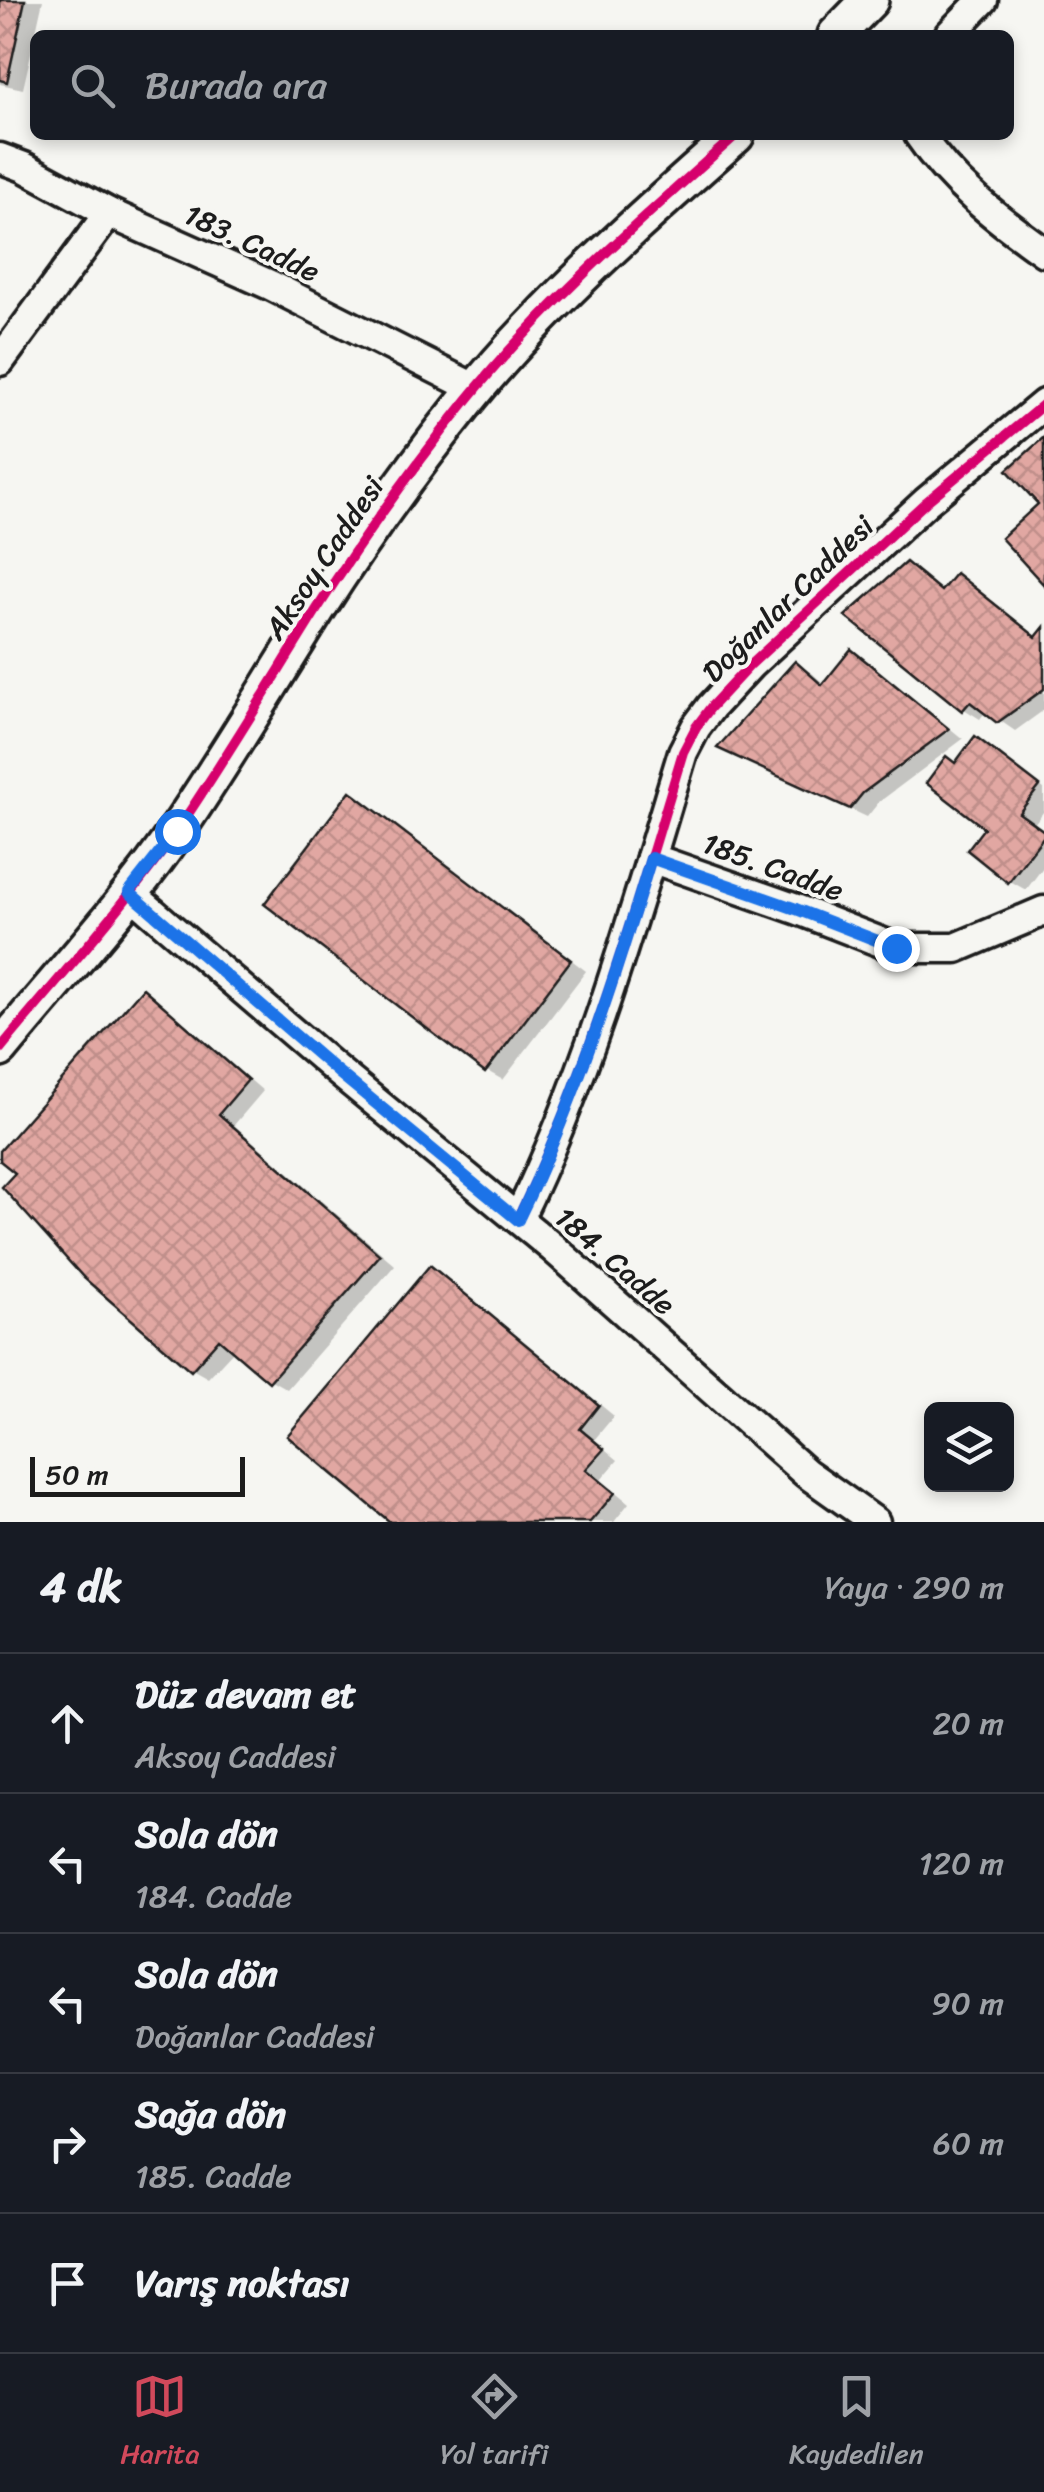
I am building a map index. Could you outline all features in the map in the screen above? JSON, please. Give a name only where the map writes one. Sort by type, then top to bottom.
[{"type":"street","points":[[841,30],[870,0]]},
{"type":"street","points":[[954,30],[984,0]]},
{"type":"street","name":"Aksoy Caddesi","points":[[0,1050],[177,831],[320,604],[476,389],[536,321],[620,238],[730,140]]},
{"type":"street","points":[[923,140],[954,180],[994,217],[1044,252]]},
{"type":"street","name":"183. Cadde","points":[[0,158],[109,213],[270,285],[476,389]]},
{"type":"street","points":[[0,362],[109,213]]},
{"type":"street","name":"Doğanlar Caddesi","points":[[518,1220],[565,1111],[625,944],[683,752],[696,727],[750,665],[926,502],[1044,404]]},
{"type":"street","name":"185. Cadde","points":[[651,858],[896,948],[956,948],[1044,911]]},
{"type":"street","name":"184. Cadde","points":[[129,892],[518,1220],[806,1474],[875,1522]]},
{"type":"building","points":[[0,0],[25,0],[7,82],[0,80]]},
{"type":"building","points":[[1044,437],[1044,585],[1001,538],[1038,504],[1007,470]]},
{"type":"building","points":[[906,562],[941,591],[956,573],[1036,637],[1044,627],[1044,689],[997,723],[970,702],[962,711],[845,616]]},
{"type":"building","points":[[851,649],[949,729],[863,793],[850,809],[717,748],[795,661],[822,685]]},
{"type":"building","points":[[975,736],[1040,786],[1019,813],[1044,831],[1044,836],[1008,883],[967,850],[984,828],[926,783],[946,756],[955,763]]},
{"type":"building","points":[[350,791],[571,960],[485,1073],[264,904]]},
{"type":"building","points":[[143,988],[248,1080],[219,1114],[380,1255],[269,1382],[219,1339],[191,1371],[84,1278],[2,1187],[15,1173],[0,1161],[0,1151]]},
{"type":"building","points":[[430,1265],[599,1405],[580,1429],[604,1449],[586,1469],[615,1493],[590,1522],[390,1522],[287,1436]]},
{"type":"cycle path","points":[[0,1049],[160,855],[352,555],[467,400],[562,295],[730,140]]},
{"type":"cycle path","points":[[518,1219],[589,1048],[683,752],[696,727],[750,665],[926,502],[1044,404]]},
{"type":"route","points":[[177,831],[129,892],[518,1220],[565,1111],[625,944],[651,858],[896,948]]}]
